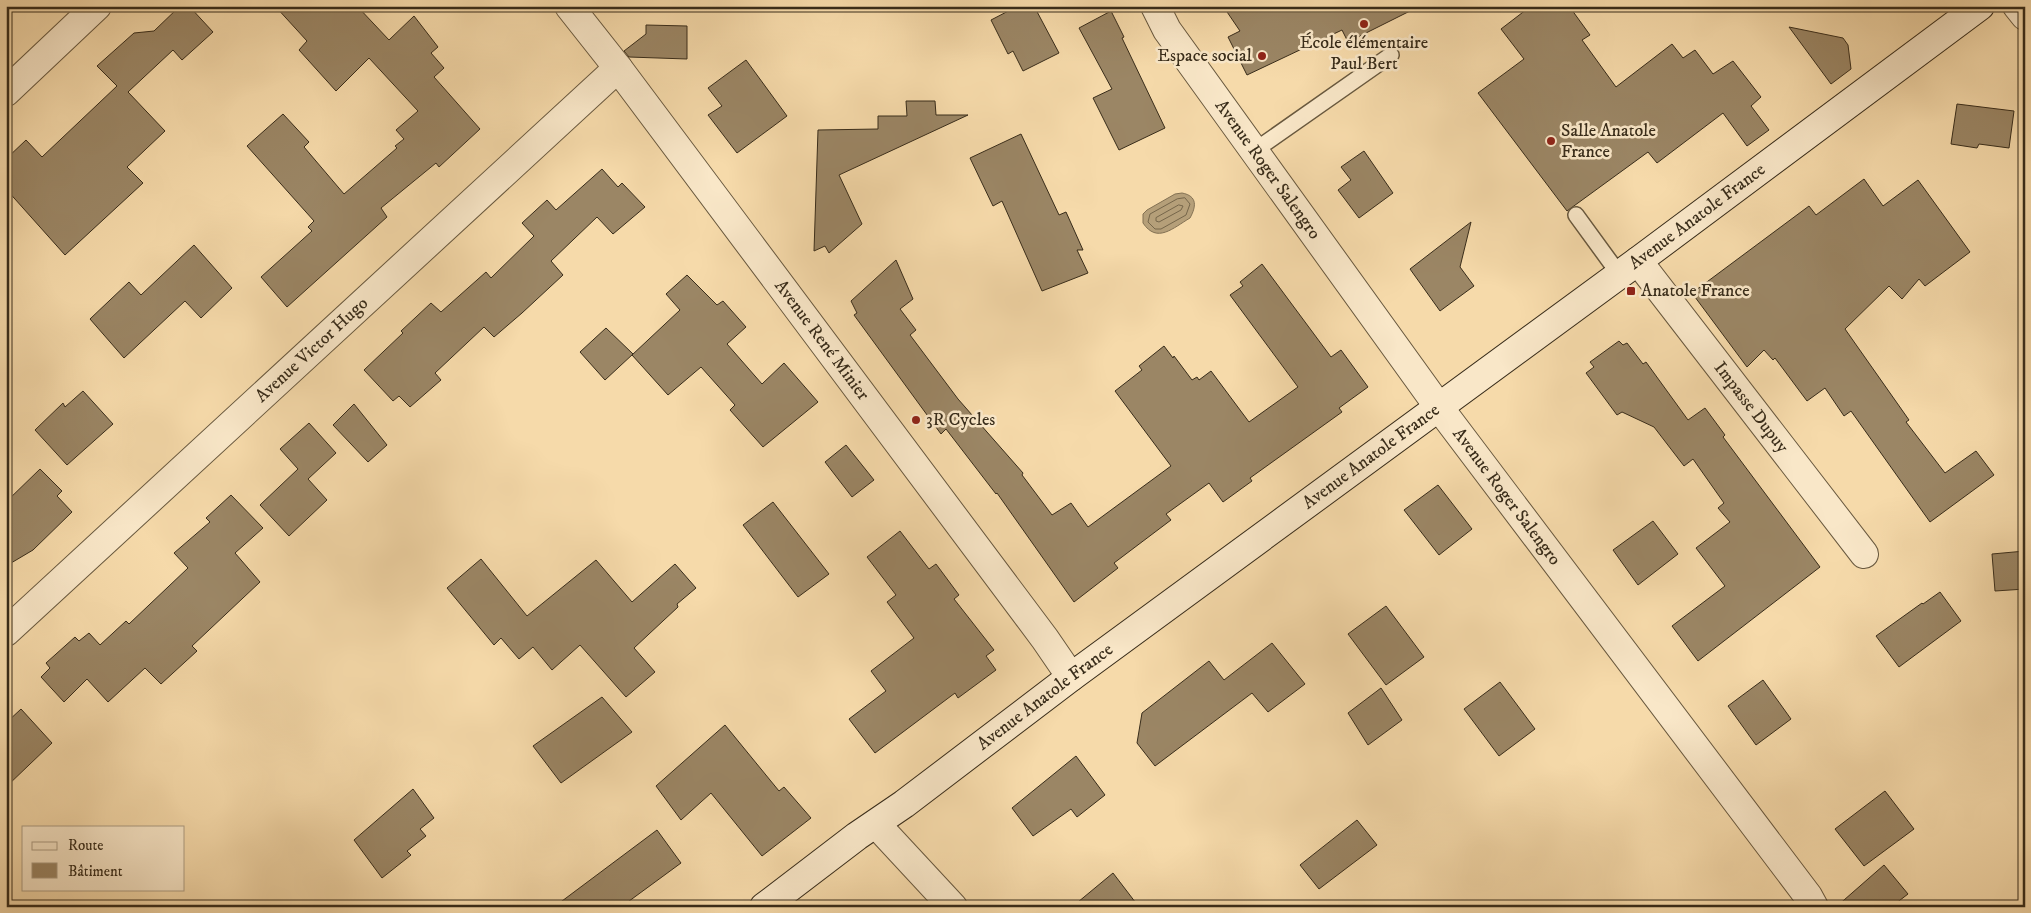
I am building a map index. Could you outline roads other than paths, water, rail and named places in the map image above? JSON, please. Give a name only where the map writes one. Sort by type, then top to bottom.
[{"type":"street","points":[[6,92],[97,6]]},
{"type":"street","name":"Avenue René Minier","points":[[569,6],[618,68],[1045,639],[1071,677]]},
{"type":"street","name":"Avenue Roger Salengro","points":[[1155,6],[1167,30],[1438,406],[1808,896],[1814,907]]},
{"type":"street","name":"Avenue Anatole France","points":[[764,907],[1071,677],[1438,406],[1629,268],[1980,6]]},
{"type":"street","points":[[2017,6],[2025,16]]},
{"type":"street","name":"Avenue Victor Hugo","points":[[6,632],[618,68]]},
{"type":"street","name":"Impasse Dupuy","points":[[1629,268],[1864,554]]},
{"type":"street","points":[[876,824],[953,907]]},
{"type":"lane","points":[[1254,151],[1391,55]]},
{"type":"lane","points":[[1576,216],[1629,268]]},
{"type":"water","points":[[1182,193],[1191,197],[1194,202],[1194,210],[1190,218],[1165,232],[1154,232],[1148,229],[1143,223],[1143,214],[1175,194]]},
{"type":"place","name":"École élémentaire Paul Bert","points":[[1364,24]]},
{"type":"place","name":"Espace social","points":[[1262,56]]},
{"type":"place","name":"Salle Anatole France","points":[[1551,141]]},
{"type":"place","name":"Anatole France","points":[[1631,291]]},
{"type":"place","name":"3R Cycles","points":[[916,420]]}]
